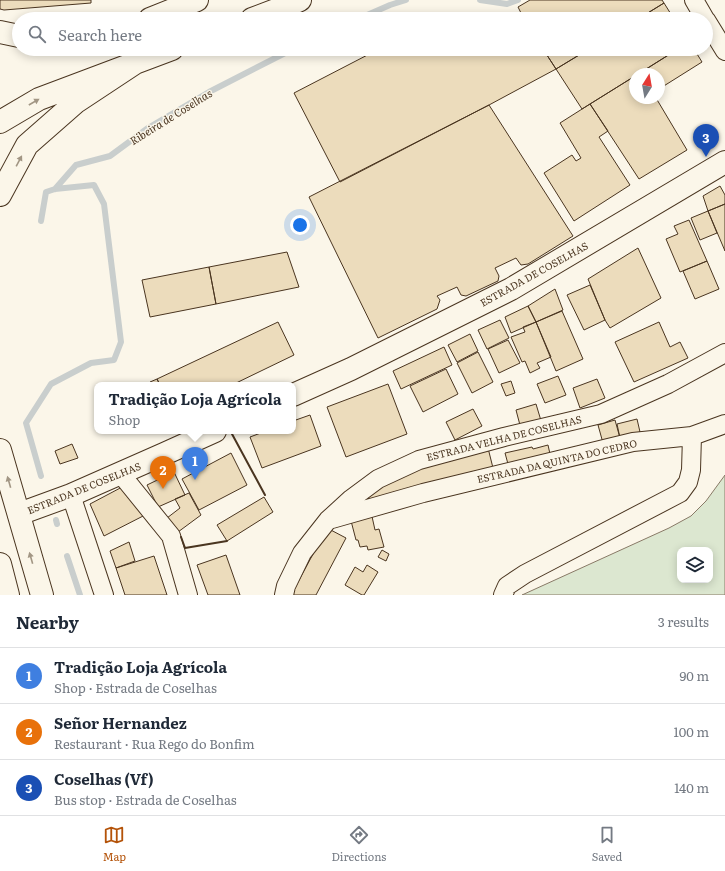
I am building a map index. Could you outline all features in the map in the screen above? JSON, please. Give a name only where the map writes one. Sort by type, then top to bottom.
[{"type":"main road","points":[[168,12],[198,0]]},
{"type":"main road","points":[[270,12],[300,0]]},
{"type":"main road","points":[[0,32],[12,35]]},
{"type":"main road","points":[[0,122],[39,99],[154,56]]},
{"type":"main road","points":[[0,195],[27,145],[76,102],[138,62]]},
{"type":"main road","name":"ESTRADA DE COSELHAS","points":[[296,394],[351,369],[511,289],[725,162]]},
{"type":"main road","name":"ESTRADA DE COSELHAS","points":[[19,514],[71,495],[208,434]]},
{"type":"main road","points":[[0,450],[42,595]]},
{"type":"main road","points":[[0,564],[8,595]]},
{"type":"street","points":[[694,0],[701,12]]},
{"type":"street","points":[[713,31],[725,51]]},
{"type":"street","name":"ESTRADA VELHA DE COSELHAS","points":[[284,595],[286,586],[302,553],[328,520],[350,500],[378,479],[420,460],[504,437],[601,414],[668,384],[725,354]]},
{"type":"street","name":"ESTRADA DA QUINTA DO CEDRO","points":[[328,520],[422,493],[633,442],[692,436],[725,424]]},
{"type":"street","points":[[503,595],[507,586],[525,574],[680,493],[688,482],[691,470],[692,436]]},
{"type":"street","points":[[120,473],[171,536],[188,595]]},
{"type":"street","points":[[71,495],[104,595]]},
{"type":"green space","points":[[725,475],[725,595],[522,595],[669,528],[691,516],[706,501]]},
{"type":"building","points":[[0,0],[91,0],[91,3],[4,10],[0,9]]},
{"type":"building","points":[[530,0],[662,0],[664,3],[649,12],[520,12],[518,7]]},
{"type":"building","points":[[664,3],[670,12],[649,12]]},
{"type":"building","points":[[365,56],[548,56],[556,69],[340,182],[294,93]]},
{"type":"building","points":[[548,56],[577,56],[556,69]]},
{"type":"building","points":[[577,56],[667,56],[648,68],[629,68],[629,80],[582,109],[556,69]]},
{"type":"building","points":[[667,56],[698,56],[702,62],[665,85],[665,68],[648,68]]},
{"type":"building","points":[[629,80],[629,104],[660,104],[687,150],[639,179],[590,104]]},
{"type":"building","points":[[590,104],[608,131],[599,137],[630,185],[574,221],[544,173],[572,155],[576,161],[581,158],[560,123]]},
{"type":"building","points":[[489,105],[573,236],[528,264],[521,265],[516,258],[495,268],[499,276],[498,281],[466,296],[461,295],[457,287],[437,296],[440,300],[437,309],[378,338],[309,197]]},
{"type":"building","points":[[720,186],[725,195],[725,204],[708,211],[703,196]]},
{"type":"building","points":[[725,204],[725,251],[708,211]]},
{"type":"building","points":[[708,211],[717,233],[700,240],[691,218]]},
{"type":"building","points":[[689,220],[707,261],[680,272],[666,239],[678,234],[674,226]]},
{"type":"building","points":[[638,248],[661,298],[610,328],[605,320],[588,279]]},
{"type":"building","points":[[287,252],[299,287],[216,304],[209,267]]},
{"type":"building","points":[[707,261],[719,289],[695,299],[683,271]]},
{"type":"building","points":[[209,267],[216,304],[150,317],[142,280]]},
{"type":"building","points":[[590,285],[605,320],[584,330],[567,295]]},
{"type":"building","points":[[555,289],[563,310],[536,322],[528,306]]},
{"type":"building","points":[[528,306],[536,322],[511,333],[505,317]]},
{"type":"building","points":[[562,311],[583,359],[556,371],[536,322]]},
{"type":"building","points":[[500,320],[509,338],[487,349],[478,330]]},
{"type":"building","points":[[278,322],[294,355],[238,382],[158,382],[157,379]]},
{"type":"building","points":[[536,322],[551,357],[537,363],[540,368],[530,373],[525,361],[522,362],[511,337],[525,332],[523,327]]},
{"type":"building","points":[[659,322],[670,347],[680,342],[688,358],[634,382],[615,342]]},
{"type":"building","points":[[470,334],[478,351],[457,362],[448,345]]},
{"type":"building","points":[[508,340],[520,363],[499,373],[488,349]]},
{"type":"building","points":[[444,347],[452,365],[401,389],[393,371]]},
{"type":"building","points":[[478,352],[493,382],[472,393],[457,363]]},
{"type":"building","points":[[446,369],[458,394],[423,412],[410,386]]},
{"type":"building","points":[[558,376],[566,395],[545,403],[537,384]]},
{"type":"building","points":[[157,379],[158,382],[150,382]]},
{"type":"building","points":[[597,379],[605,398],[580,408],[573,388]]},
{"type":"building","points":[[511,381],[515,393],[506,396],[501,384]]},
{"type":"building","points":[[388,384],[407,434],[346,457],[327,407]]},
{"type":"building","points":[[536,404],[542,424],[521,429],[516,410]]},
{"type":"building","points":[[473,409],[482,426],[455,440],[446,422]]},
{"type":"building","points":[[310,415],[321,446],[262,468],[250,437],[258,434],[296,434],[296,420]]},
{"type":"building","points":[[637,419],[640,432],[620,438],[617,424]]},
{"type":"building","points":[[615,420],[620,438],[603,443],[598,425]]},
{"type":"building","points":[[72,444],[78,458],[60,464],[55,451]]},
{"type":"building","points":[[548,445],[550,454],[508,464],[505,453]]},
{"type":"building","points":[[488,448],[493,468],[366,504],[363,496],[430,462]]},
{"type":"building","points":[[231,453],[247,485],[199,510],[182,479]]},
{"type":"building","points":[[174,472],[185,495],[158,507],[147,485]]},
{"type":"building","points":[[124,486],[147,514],[104,536],[90,504]]},
{"type":"building","points":[[189,493],[201,515],[178,532],[167,518],[180,508],[175,499]]},
{"type":"building","points":[[264,497],[273,512],[227,541],[217,525]]},
{"type":"building","points":[[371,512],[375,530],[379,529],[384,547],[368,550],[367,546],[360,547],[358,540],[356,540],[350,517]]},
{"type":"building","points":[[327,528],[346,538],[316,595],[291,595]]},
{"type":"building","points":[[129,542],[135,561],[116,568],[110,551]]},
{"type":"building","points":[[382,550],[389,554],[386,561],[378,557]]},
{"type":"building","points":[[226,555],[240,595],[208,595],[197,565]]},
{"type":"building","points":[[154,556],[167,595],[125,595],[116,568]]},
{"type":"building","points":[[367,565],[378,572],[364,595],[362,595],[345,585],[355,567],[363,572]]},
{"type":"waterway","name":"Ribeira de Coselhas","points":[[374,12],[406,0]]},
{"type":"waterway","name":"Ribeira de Coselhas","points":[[480,0],[507,4],[518,0]]},
{"type":"waterway","name":"Ribeira de Coselhas","points":[[55,189],[76,165],[110,156],[148,128],[209,92],[279,56]]},
{"type":"waterway","points":[[41,221],[46,192],[55,189],[94,185],[104,204],[121,342],[114,360],[91,363],[51,384],[26,423],[41,476]]},
{"type":"waterway","points":[[56,520],[57,524]]},
{"type":"waterway","points":[[67,556],[80,595]]},
{"type":"wall","points":[[232,434],[265,495]]},
{"type":"wall","points":[[181,537],[185,548],[227,541]]},
{"type":"place","name":"Coselhas (Vf)","points":[[706,157]]},
{"type":"place","name":"Tradição Loja Agrícola","points":[[195,480]]},
{"type":"place","name":"Señor Hernandez","points":[[163,489]]}]
